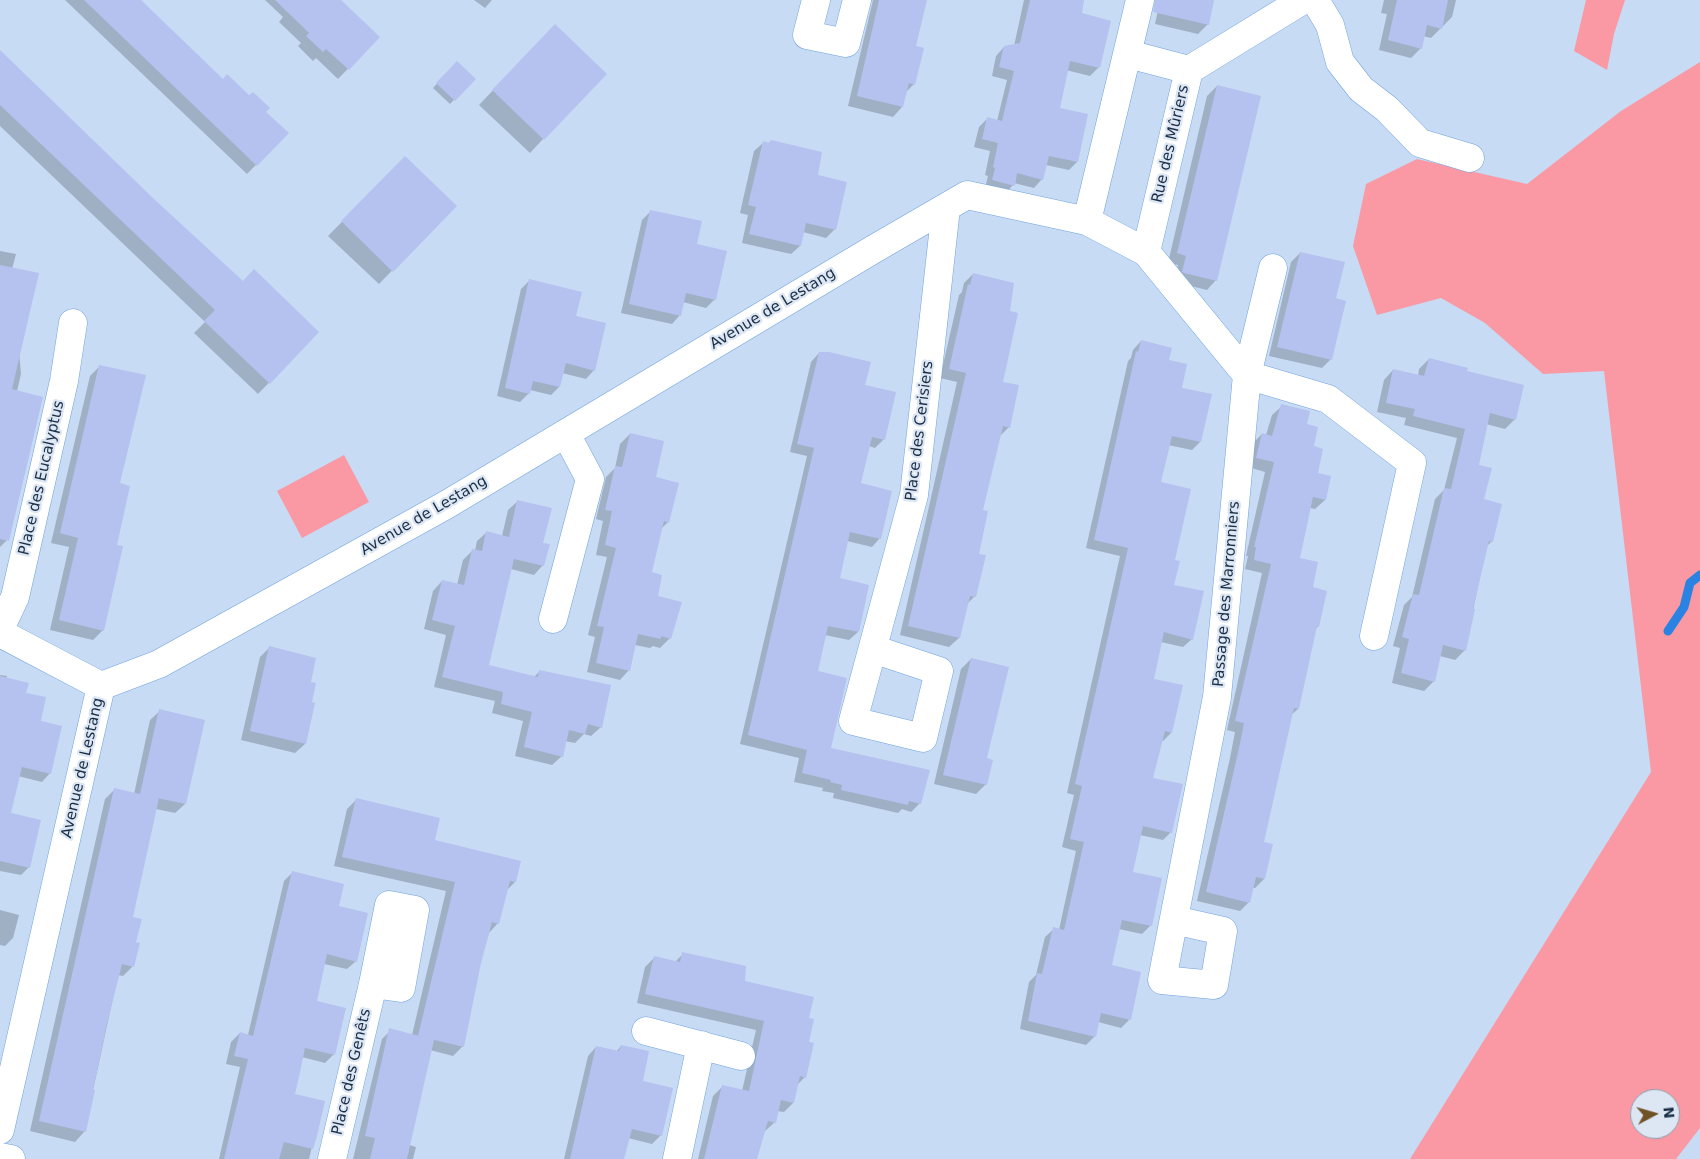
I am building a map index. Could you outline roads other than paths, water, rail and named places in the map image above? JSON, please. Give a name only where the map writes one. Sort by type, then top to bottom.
[{"type":"street","points":[[816,0],[807,35],[846,43],[857,0]]},
{"type":"street","points":[[1087,221],[1140,0]]},
{"type":"street","points":[[1189,70],[1303,0]]},
{"type":"street","points":[[1315,0],[1330,25],[1340,62],[1361,89],[1387,109],[1420,143],[1470,158]]},
{"type":"street","name":"Rue des Mûriers","points":[[1128,54],[1189,70],[1146,252]]},
{"type":"street","name":"Avenue de Lestang","points":[[0,1130],[101,686],[167,660],[446,505],[967,194],[1087,221],[1146,252]]},
{"type":"street","name":"Place des Cerisiers","points":[[873,649],[914,495],[946,208]]},
{"type":"street","points":[[1146,252],[1247,375],[1328,399],[1412,463],[1374,636]]},
{"type":"street","name":"Passage des Marronniers","points":[[1174,920],[1217,697],[1247,375],[1273,268]]},
{"type":"street","name":"Place des Eucalyptus","points":[[0,629],[15,597],[64,381],[73,323]]},
{"type":"street","points":[[553,619],[590,479],[566,434]]},
{"type":"street","points":[[0,633],[101,686]]},
{"type":"street","name":"Place des Genêts","points":[[332,1159],[373,984]]},
{"type":"street","points":[[646,1031],[741,1056]]},
{"type":"street","points":[[677,1159],[700,1046]]},
{"type":"street","points":[[0,1157],[11,1159]]},
{"type":"waterway","points":[[1668,631],[1684,607],[1690,583],[1700,575]]}]
